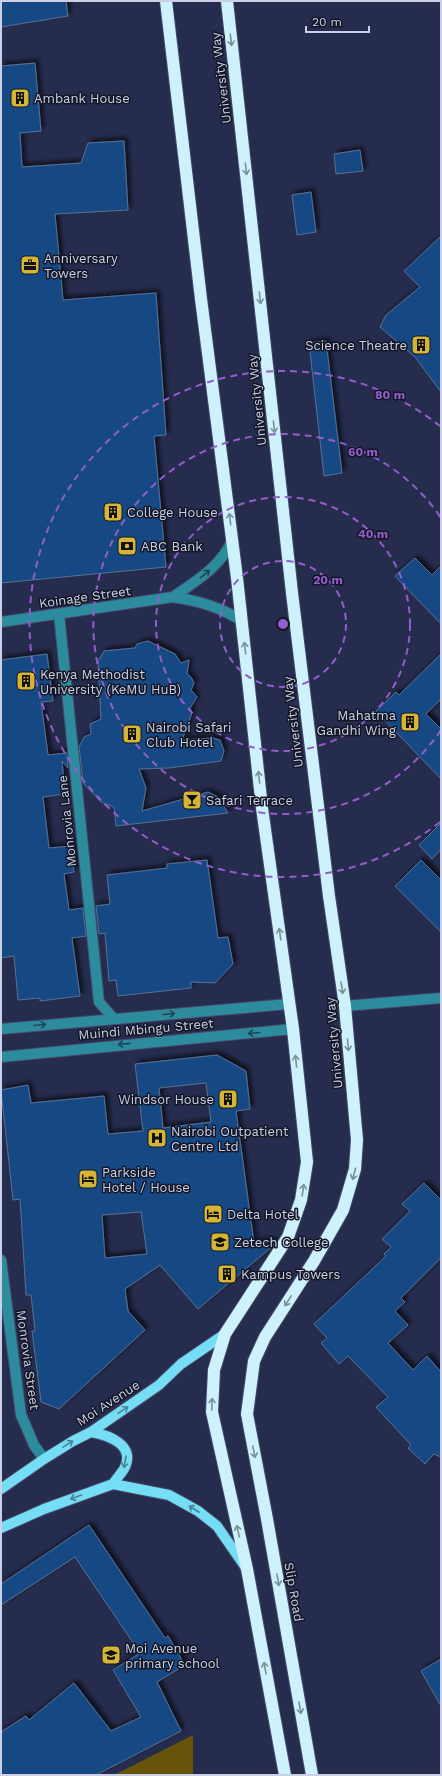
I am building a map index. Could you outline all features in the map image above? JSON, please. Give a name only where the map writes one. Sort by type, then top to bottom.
[{"type":"highway","points":[[166,1],[194,242],[221,440],[264,820],[293,1029],[306,1162],[301,1200],[288,1237],[225,1334],[214,1370],[212,1412],[247,1569],[285,1775]]},
{"type":"highway","name":"University Way","points":[[226,1],[292,593],[328,888],[345,1006],[357,1140],[355,1169],[343,1210],[314,1261],[265,1337],[254,1361],[247,1414]]},
{"type":"highway","name":"Slip Road","points":[[247,1414],[312,1775]]},
{"type":"main road","name":"Moi Avenue","points":[[1,1489],[44,1459],[91,1432],[159,1386],[181,1364],[225,1334]]},
{"type":"main road","points":[[91,1432],[107,1435],[117,1440],[126,1453],[127,1461],[113,1484]]},
{"type":"main road","points":[[1,1528],[44,1509],[113,1484],[169,1495],[198,1511],[217,1526],[247,1569]]},
{"type":"street","name":"Koinage Street","points":[[173,598],[214,566],[223,557],[232,541]]},
{"type":"street","name":"Koinage Street","points":[[1,622],[173,598],[201,602],[226,610],[242,621]]},
{"type":"street","name":"Monrovia Lane","points":[[59,614],[99,1002],[114,1019]]},
{"type":"street","points":[[345,1006],[441,998]]},
{"type":"street","name":"Muindi Mbingu Street","points":[[1,1029],[289,1004]]},
{"type":"street","name":"Muindi Mbingu Street","points":[[1,1057],[293,1029]]},
{"type":"street","name":"Monrovia Street","points":[[1,1260],[22,1415],[34,1445],[44,1459]]},
{"type":"shaded area","points":[[193,1735],[193,1775],[114,1775]]},
{"type":"building","points":[[1,1],[66,1],[68,16],[1,27]]},
{"type":"building","points":[[35,63],[41,131],[20,133],[22,167],[81,163],[88,143],[124,141],[128,210],[55,214],[63,300],[156,293],[166,435],[154,436],[166,567],[1,583],[1,66]]},
{"type":"building","points":[[360,150],[363,171],[336,174],[334,154]]},
{"type":"building","points":[[311,192],[316,232],[297,235],[292,195]]},
{"type":"building","name":"Science Theatre","points":[[441,236],[441,392],[415,357],[380,327],[386,315],[420,287],[404,271]]},
{"type":"building","points":[[326,341],[342,473],[324,476],[309,343]]},
{"type":"building","points":[[415,558],[432,575],[441,566],[441,624],[395,576]]},
{"type":"building","name":"Nairobi Safari Club Hotel","points":[[148,641],[175,654],[181,663],[189,660],[187,674],[191,677],[194,683],[191,690],[197,697],[190,708],[192,713],[182,740],[213,738],[220,740],[224,751],[221,761],[169,768],[139,769],[146,788],[142,811],[208,792],[218,797],[228,813],[116,826],[114,807],[101,802],[83,783],[79,747],[84,737],[91,734],[90,724],[101,719],[98,661],[104,651],[135,648],[137,644]]},
{"type":"building","points":[[47,654],[53,701],[41,702],[48,755],[67,753],[68,768],[62,761],[65,794],[43,797],[49,848],[71,846],[74,872],[64,874],[69,910],[83,908],[86,936],[72,938],[80,996],[40,1001],[40,998],[18,1000],[14,956],[1,958],[1,660]]},
{"type":"building","name":"Mahatma Gandhi Wing","points":[[441,654],[441,699],[426,714],[441,729],[441,779],[376,711],[396,692],[399,695]]},
{"type":"building","points":[[441,823],[441,850],[432,859],[419,845]]},
{"type":"building","points":[[207,860],[218,938],[228,937],[233,964],[215,983],[191,982],[191,988],[118,996],[116,980],[109,981],[105,933],[99,934],[96,906],[110,904],[107,875],[167,868],[167,864]]},
{"type":"building","points":[[421,860],[441,880],[441,932],[395,886]]},
{"type":"building","points":[[217,1055],[246,1071],[250,1109],[236,1111],[254,1243],[276,1241],[273,1246],[198,1309],[160,1265],[125,1289],[128,1311],[145,1330],[59,1409],[41,1402],[32,1331],[35,1331],[31,1295],[26,1295],[20,1199],[13,1200],[1,1090],[28,1085],[31,1103],[104,1096],[108,1134],[143,1131],[135,1064]],"holes":[[[206,1083],[211,1122],[163,1128],[159,1088]],[[141,1212],[147,1254],[105,1258],[102,1215]]]},
{"type":"building","points":[[424,1183],[441,1200],[441,1258],[401,1298],[405,1302],[395,1311],[408,1325],[388,1343],[413,1370],[427,1356],[441,1372],[441,1457],[434,1454],[425,1464],[408,1448],[411,1445],[376,1407],[388,1397],[348,1356],[339,1364],[321,1343],[327,1338],[314,1324],[386,1256],[384,1254],[391,1247],[382,1239],[410,1211],[402,1204]]},
{"type":"building","points":[[89,1525],[165,1638],[168,1636],[185,1665],[157,1682],[181,1731],[96,1775],[1,1775],[1,1732],[26,1716],[29,1720],[74,1683],[111,1731],[141,1717],[113,1670],[140,1653],[75,1557],[1,1605],[1,1584]]},
{"type":"building","points":[[441,1659],[441,1706],[421,1671]]},
{"type":"place","name":"Ambank House","points":[[20,98]]},
{"type":"place","name":"Anniversary Towers","points":[[30,265]]},
{"type":"place","name":"Science Theatre","points":[[421,345]]},
{"type":"place","name":"College House","points":[[113,512]]},
{"type":"place","name":"ABC Bank","points":[[127,546]]},
{"type":"place","name":"Kenya Methodist University (KeMU HuB)","points":[[26,681]]},
{"type":"place","name":"Mahatma Gandhi Wing","points":[[410,722]]},
{"type":"place","name":"Nairobi Safari Club Hotel","points":[[132,734]]},
{"type":"place","name":"Safari Terrace","points":[[192,800]]},
{"type":"place","name":"Windsor House","points":[[228,1099]]},
{"type":"place","name":"Nairobi Outpatient Centre Ltd","points":[[157,1138]]},
{"type":"place","name":"Parkside Hotel / House","points":[[88,1179]]},
{"type":"place","name":"Delta Hotel","points":[[213,1214]]},
{"type":"place","name":"Zetech College","points":[[220,1242]]},
{"type":"place","name":"Kampus Towers","points":[[227,1274]]},
{"type":"place","name":"Moi Avenue primary school","points":[[111,1655]]}]
